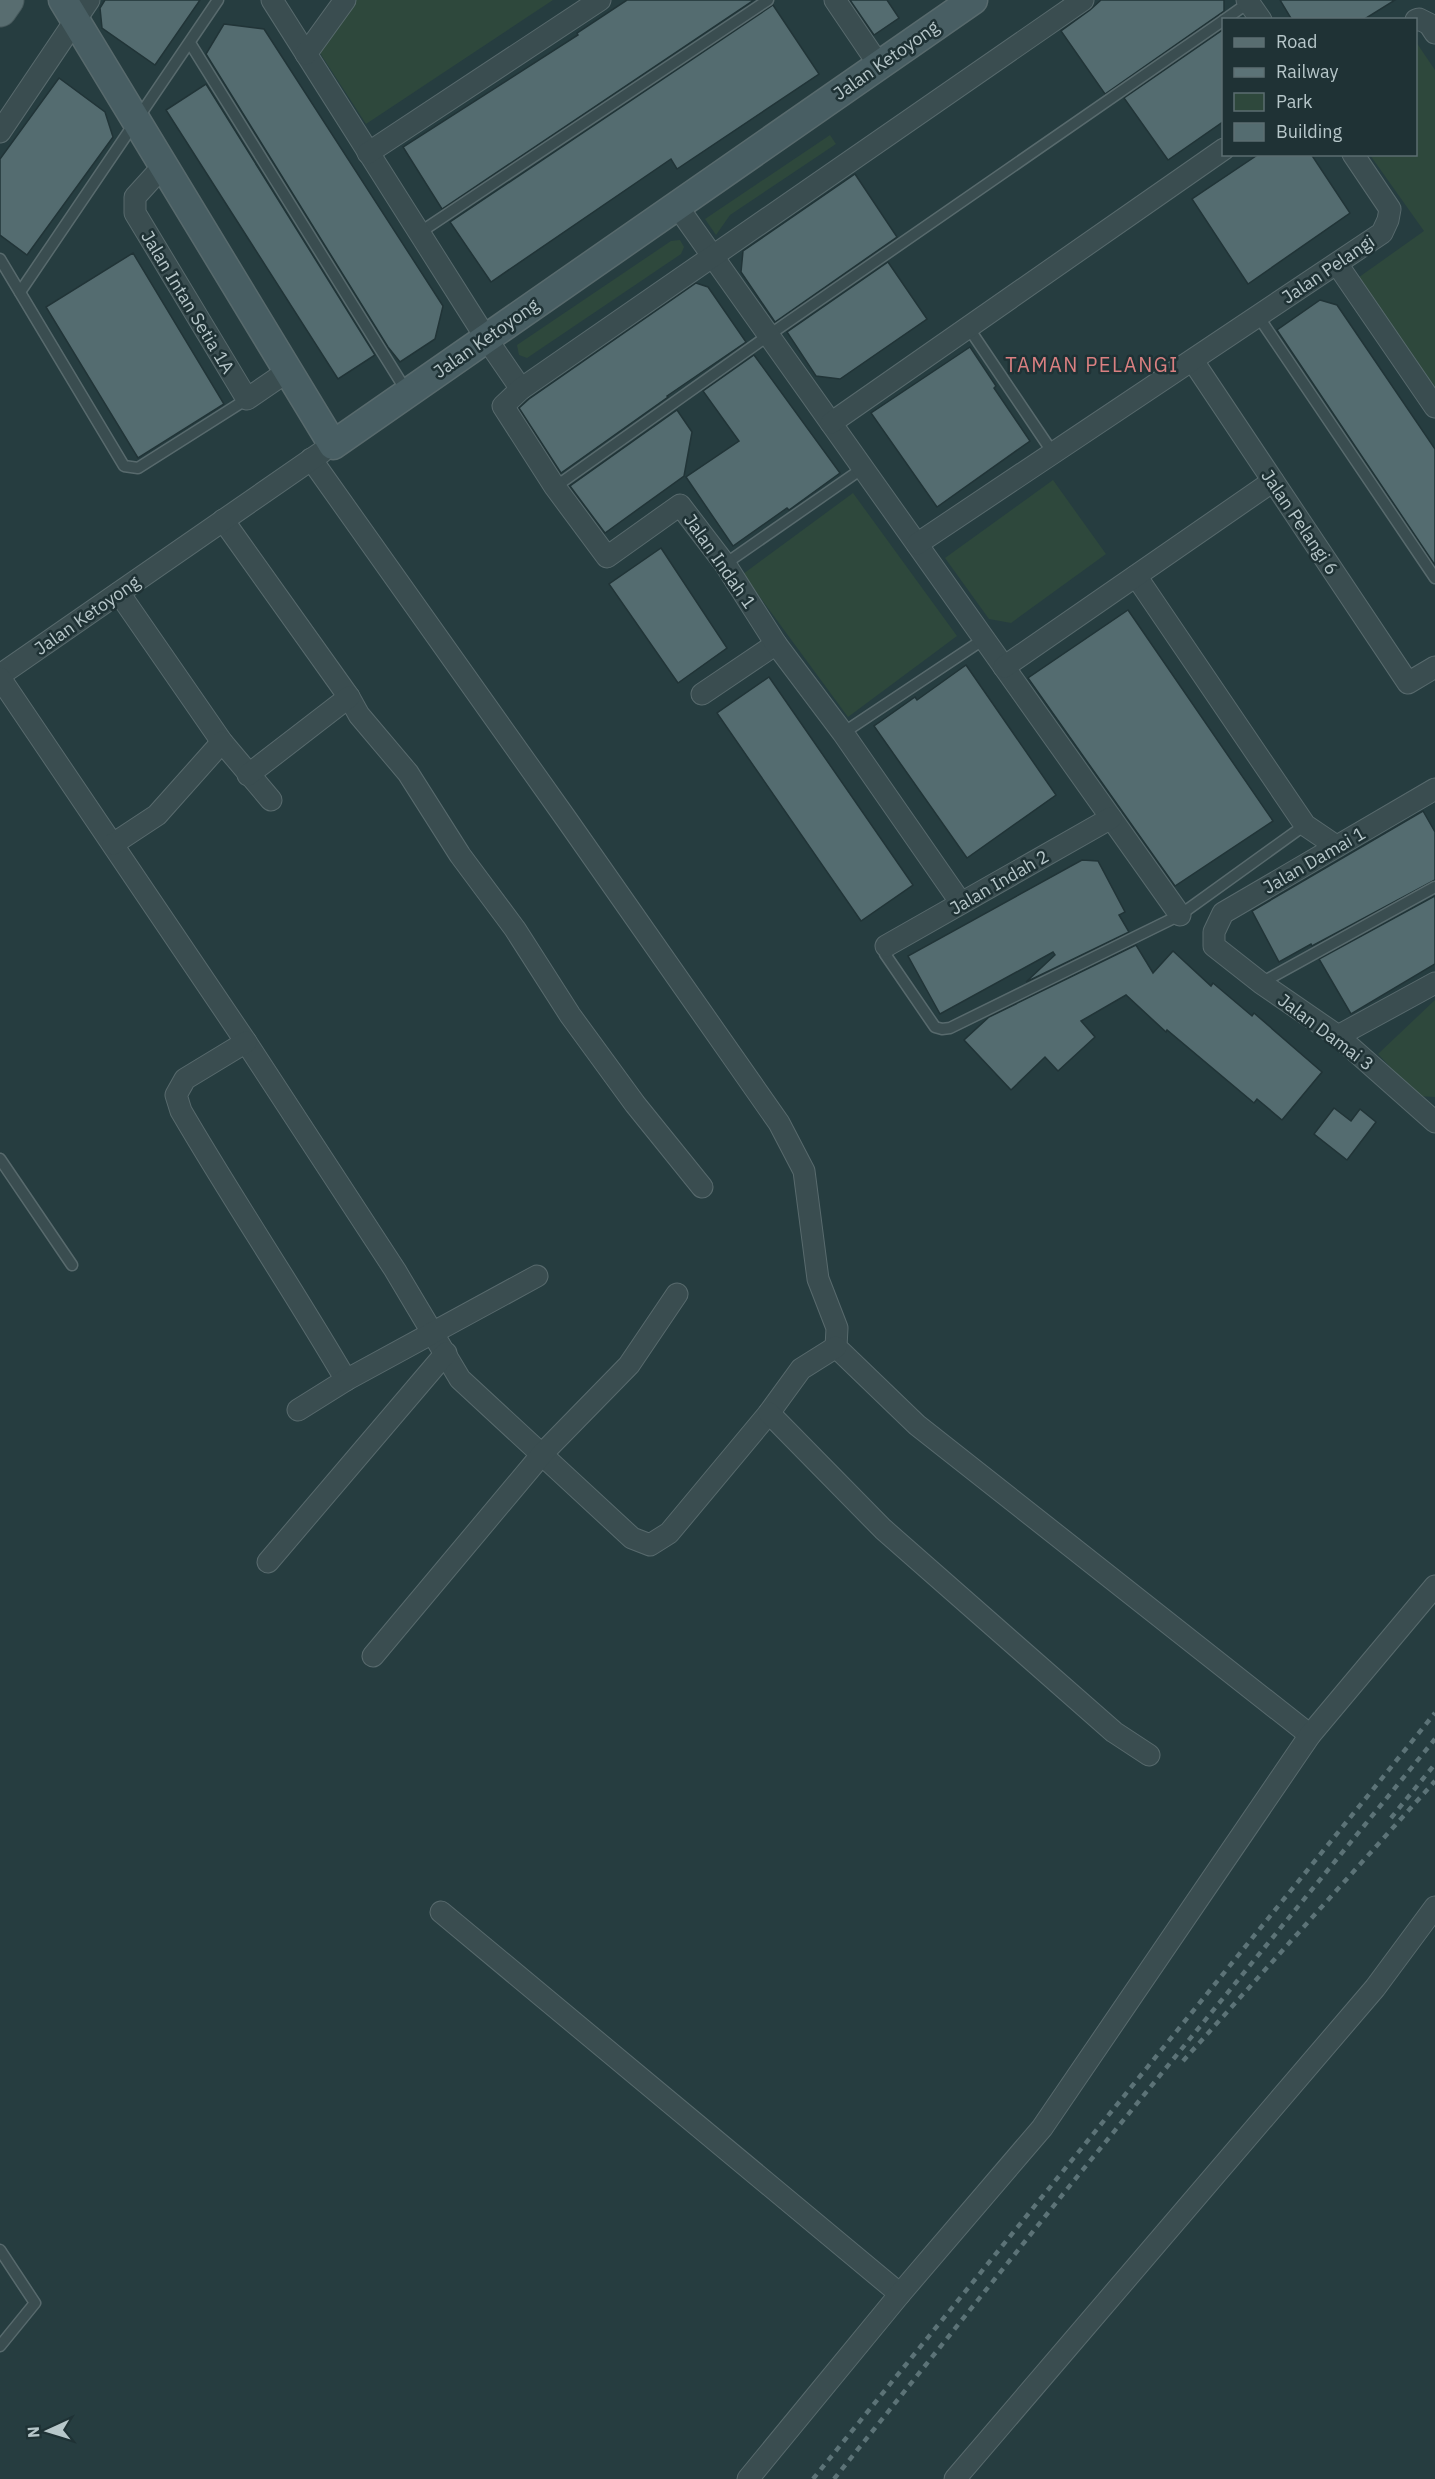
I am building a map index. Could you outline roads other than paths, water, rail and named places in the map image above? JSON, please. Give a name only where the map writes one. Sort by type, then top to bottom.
[{"type":"main road","points":[[0,10],[7,0]]},
{"type":"street","points":[[45,0],[76,7],[137,121],[288,371],[322,452],[567,820],[779,1123],[804,1171],[818,1279],[837,1328],[836,1347],[917,1425],[1310,1734]]},
{"type":"street","points":[[272,0],[486,338],[521,389]]},
{"type":"street","points":[[306,54],[345,0]]},
{"type":"street","points":[[835,0],[879,65]]},
{"type":"street","name":"Jalan Ketoyong","points":[[0,676],[973,0]]},
{"type":"street","name":"Jalan Indah 1","points":[[961,903],[843,733],[776,644],[725,564],[680,505],[607,557],[555,487],[503,406],[521,389],[1083,0]]},
{"type":"street","points":[[368,153],[593,2]]},
{"type":"street","points":[[0,132],[76,7]]},
{"type":"street","points":[[1417,20],[1429,24],[1435,33]]},
{"type":"street","points":[[831,423],[1222,150]]},
{"type":"street","name":"Jalan Pelangi","points":[[917,544],[1382,233],[1390,208],[1354,156]]},
{"type":"street","name":"Jalan Intan Setia 1A","points":[[164,165],[135,197],[135,213],[247,399]]},
{"type":"street","points":[[677,206],[1180,915]]},
{"type":"street","points":[[1337,264],[1435,407]]},
{"type":"street","name":"Jalan Pelangi 6","points":[[1193,361],[1408,683],[1435,667]]},
{"type":"street","points":[[247,399],[288,371]]},
{"type":"street","points":[[1004,667],[1273,481]]},
{"type":"street","points":[[224,520],[349,697],[359,715],[408,773],[460,855],[515,929],[570,1015],[635,1104],[702,1187]]},
{"type":"street","points":[[1136,576],[1305,825],[1336,846]]},
{"type":"street","points":[[119,593],[222,742],[271,800]]},
{"type":"street","points":[[702,694],[776,644]]},
{"type":"street","points":[[0,676],[246,1042],[395,1270],[460,1379],[543,1453],[632,1538],[650,1545],[669,1533],[769,1413],[801,1369],[836,1347]]},
{"type":"street","points":[[248,775],[349,697]]},
{"type":"street","points":[[113,844],[157,815],[222,742]]},
{"type":"street","name":"Jalan Damai 1","points":[[1214,946],[1214,932],[1222,914],[1336,846],[1433,792]]},
{"type":"street","name":"Jalan Indah 2","points":[[886,946],[1111,818]]},
{"type":"street","name":"Jalan Damai 3","points":[[1214,946],[1338,1036],[1435,1122]]},
{"type":"street","points":[[1338,1036],[1435,983]]},
{"type":"street","points":[[246,1042],[185,1079],[176,1095],[181,1111],[239,1210],[300,1300],[346,1380]]},
{"type":"street","points":[[298,1410],[346,1380],[537,1276]]},
{"type":"street","points":[[373,1656],[543,1453],[629,1365],[677,1294]]},
{"type":"street","points":[[268,1562],[446,1353]]},
{"type":"street","points":[[769,1413],[883,1528],[1114,1732],[1149,1755]]},
{"type":"street","points":[[748,2479],[900,2294],[1042,2128],[1310,1734],[1435,1586]]},
{"type":"street","points":[[955,2479],[1375,1988],[1435,1907]]},
{"type":"street","points":[[441,1912],[900,2294]]},
{"type":"lane","points":[[20,292],[218,0]]},
{"type":"lane","points":[[419,233],[768,0]]},
{"type":"lane","points":[[1228,18],[1252,5]]},
{"type":"lane","points":[[555,487],[769,335],[1222,21]]},
{"type":"lane","points":[[190,43],[407,393]]},
{"type":"lane","points":[[0,259],[124,466],[138,468],[247,399]]},
{"type":"lane","points":[[1258,316],[1435,578]]},
{"type":"lane","points":[[968,327],[1053,453]]},
{"type":"lane","points":[[725,564],[863,468]]},
{"type":"lane","points":[[843,733],[984,639]]},
{"type":"lane","points":[[886,946],[885,954],[935,1027],[950,1028],[1180,915],[1305,825]]},
{"type":"lane","points":[[1262,983],[1435,887]]},
{"type":"lane","points":[[0,1159],[72,1265]]},
{"type":"lane","points":[[0,2250],[35,2303],[0,2346]]},
{"type":"railway","points":[[813,2479],[1435,1713]]},
{"type":"railway","points":[[834,2479],[1072,2183],[1435,1739]]},
{"type":"railway","points":[[1391,1818],[1435,1764]]},
{"type":"railway","points":[[1183,2061],[1435,1781]]},
{"type":"district","name":"TAMAN PELANGI","points":[[1092,364]]}]
